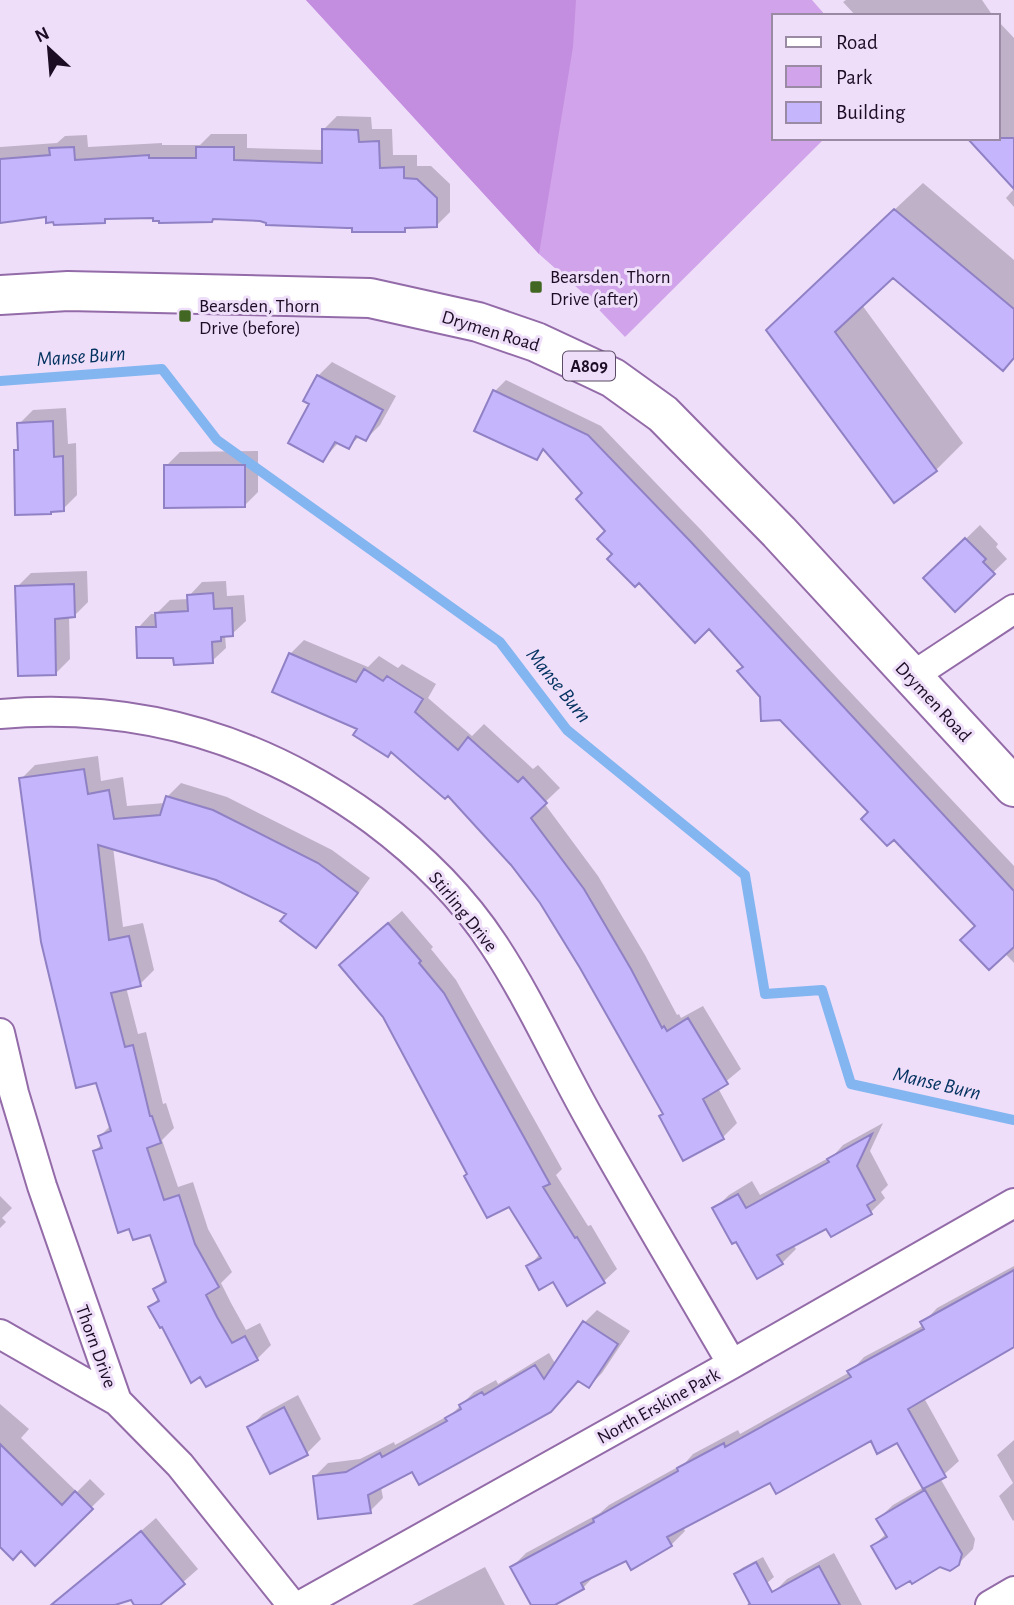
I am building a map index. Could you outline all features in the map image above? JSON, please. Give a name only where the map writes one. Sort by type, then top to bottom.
[{"type":"main road","name":"Drymen Road","points":[[0,295],[68,291],[370,298],[478,322],[556,351],[613,378],[663,414],[779,532],[1014,787]]},
{"type":"street","points":[[911,677],[1014,609]]},
{"type":"street","name":"Stirling Drive","points":[[0,714],[44,710],[90,713],[156,722],[217,737],[285,765],[337,794],[400,840],[466,907],[494,944],[590,1119],[732,1364]]},
{"type":"street","name":"Thorn Drive","points":[[0,1033],[14,1093],[42,1186],[117,1401],[180,1465],[292,1605]]},
{"type":"street","name":"North Erskine Park","points":[[301,1605],[1014,1203]]},
{"type":"street","points":[[0,1334],[117,1401]]},
{"type":"street","points":[[990,1605],[1014,1591]]},
{"type":"green space","points":[[306,0],[812,0],[824,14],[772,14],[772,140],[823,140],[625,337],[582,292],[539,254]]},
{"type":"shaded area","points":[[306,0],[576,0],[573,47],[539,254]]},
{"type":"building","points":[[322,129],[358,130],[359,142],[379,141],[380,168],[404,167],[404,178],[417,179],[437,198],[437,227],[405,228],[405,232],[352,232],[352,228],[266,225],[260,221],[213,219],[212,222],[159,223],[153,221],[153,218],[105,219],[105,223],[54,225],[53,222],[46,223],[46,217],[0,223],[0,159],[50,155],[49,148],[74,147],[75,160],[149,155],[149,158],[196,158],[196,147],[234,147],[234,160],[322,163]]},
{"type":"building","points":[[1014,138],[1014,189],[969,140]]},
{"type":"building","points":[[894,209],[1014,309],[1014,358],[1003,371],[893,278],[835,332],[937,471],[894,503],[766,330]]},
{"type":"building","points":[[317,375],[383,410],[366,441],[356,436],[349,449],[335,442],[323,462],[288,443],[309,404],[303,401]]},
{"type":"building","points":[[493,390],[588,435],[691,542],[1014,891],[1014,947],[989,970],[960,940],[975,926],[894,840],[887,846],[861,819],[868,812],[780,720],[761,721],[760,697],[737,671],[743,667],[709,629],[695,643],[639,583],[635,587],[607,559],[612,554],[597,539],[605,531],[576,499],[582,493],[543,449],[537,460],[474,431]]},
{"type":"building","points":[[53,421],[54,457],[63,456],[64,511],[15,515],[14,450],[18,450],[17,423]]},
{"type":"building","points":[[164,465],[245,465],[245,507],[164,508]]},
{"type":"building","points":[[965,538],[986,559],[983,562],[995,574],[955,612],[923,578]]},
{"type":"building","points":[[74,584],[75,617],[55,619],[56,675],[18,676],[15,586]]},
{"type":"building","points":[[213,593],[214,609],[232,608],[233,636],[221,637],[221,641],[212,642],[213,663],[174,665],[173,658],[137,658],[136,627],[156,627],[155,613],[188,611],[187,595]]},
{"type":"building","points":[[289,653],[356,682],[364,669],[383,681],[387,676],[423,699],[415,712],[458,750],[468,737],[518,782],[523,777],[547,803],[531,818],[584,889],[662,1028],[664,1026],[667,1031],[688,1018],[728,1084],[703,1099],[724,1139],[683,1161],[659,1116],[663,1114],[580,968],[540,903],[511,865],[448,796],[445,799],[391,752],[388,757],[353,735],[357,729],[272,692]]},
{"type":"building","points":[[84,769],[88,794],[109,790],[114,819],[160,815],[166,796],[213,810],[318,863],[358,893],[316,948],[280,921],[286,914],[216,880],[98,845],[109,940],[129,936],[141,986],[111,993],[125,1047],[133,1045],[150,1116],[161,1143],[147,1148],[164,1200],[179,1195],[195,1244],[219,1287],[206,1295],[217,1317],[232,1343],[245,1336],[258,1360],[206,1387],[200,1377],[191,1383],[162,1327],[160,1328],[148,1307],[159,1301],[153,1289],[166,1282],[150,1235],[133,1240],[129,1229],[118,1233],[93,1151],[102,1148],[98,1136],[111,1131],[96,1083],[76,1088],[41,942],[19,778]]},
{"type":"building","points":[[388,923],[444,993],[550,1184],[543,1187],[605,1283],[567,1306],[553,1282],[539,1290],[526,1266],[541,1258],[509,1207],[487,1218],[464,1176],[467,1174],[383,1017],[339,965]]},
{"type":"building","points":[[872,1134],[857,1166],[875,1200],[867,1205],[872,1214],[831,1237],[826,1229],[777,1255],[783,1264],[757,1279],[736,1242],[732,1244],[712,1208],[738,1194],[746,1208],[829,1162],[827,1159]]},
{"type":"building","points":[[1014,1270],[1014,1347],[908,1409],[946,1477],[923,1489],[897,1443],[877,1454],[871,1441],[776,1494],[770,1483],[667,1537],[672,1546],[631,1570],[626,1561],[581,1583],[584,1589],[555,1605],[531,1605],[510,1567],[594,1522],[593,1519],[678,1471],[677,1468],[724,1443],[725,1447],[851,1377],[847,1371],[924,1329],[920,1322]]},
{"type":"building","points":[[583,1321],[618,1344],[589,1388],[578,1381],[551,1412],[419,1485],[412,1472],[368,1495],[371,1513],[318,1519],[313,1476],[346,1472],[380,1453],[382,1457],[447,1421],[445,1418],[461,1409],[459,1405],[482,1392],[484,1395],[535,1365],[544,1379]]},
{"type":"building","points":[[284,1407],[308,1455],[270,1474],[247,1427]]},
{"type":"building","points":[[0,1444],[62,1505],[75,1491],[93,1509],[35,1566],[21,1551],[13,1560],[0,1547]]},
{"type":"building","points":[[925,1490],[962,1554],[959,1565],[950,1571],[940,1567],[912,1584],[910,1581],[896,1589],[871,1546],[887,1537],[876,1519]]},
{"type":"building","points":[[141,1531],[185,1584],[160,1605],[134,1605],[131,1600],[115,1605],[51,1605]]},
{"type":"building","points":[[756,1562],[772,1592],[819,1566],[840,1605],[748,1605],[750,1604],[734,1574]]},
{"type":"waterway","name":"Manse Burn","points":[[0,381],[162,369],[217,440],[500,642],[567,730],[745,875],[765,994],[822,990],[851,1084],[1014,1120]]},
{"type":"place","name":"Bearsden, Thorn Drive (after)","points":[[536,287]]},
{"type":"place","name":"Bearsden, Thorn Drive (before)","points":[[185,316]]}]
